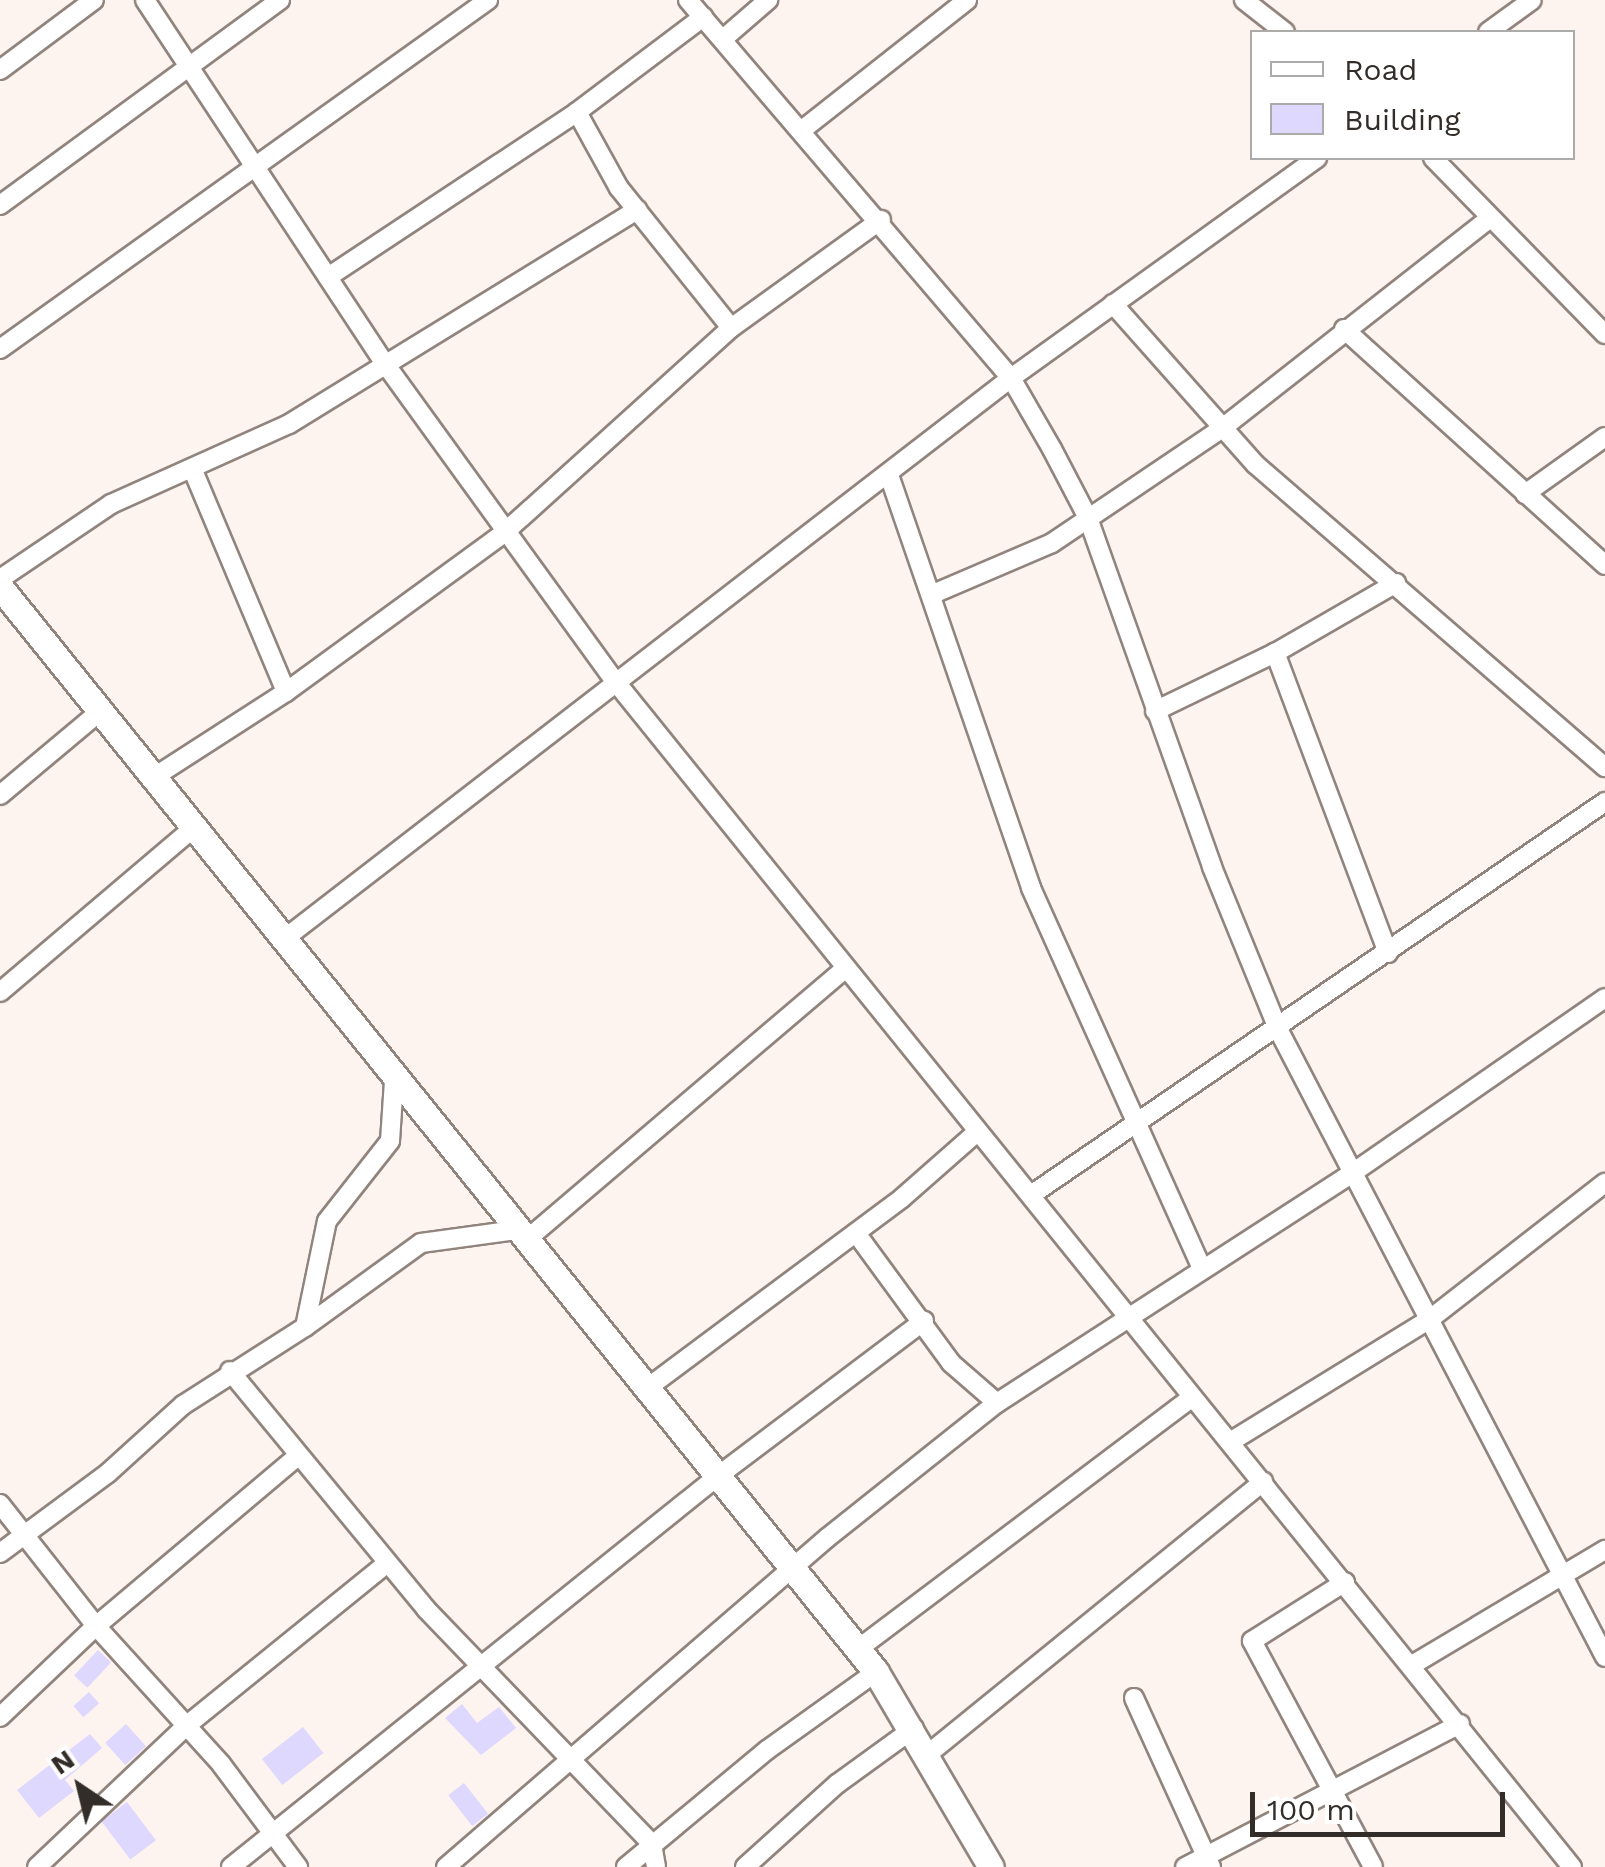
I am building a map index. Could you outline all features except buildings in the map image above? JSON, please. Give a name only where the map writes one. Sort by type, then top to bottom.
[{"type":"street","points":[[0,70],[94,0]]},
{"type":"street","points":[[144,0],[386,365],[504,533],[615,681],[843,970],[976,1133],[1032,1195],[1572,1867]]},
{"type":"street","points":[[0,205],[280,0]]},
{"type":"street","points":[[0,349],[488,0]]},
{"type":"street","points":[[688,0],[881,220],[1011,378],[1088,518],[1155,711],[1278,1029],[1351,1174],[1565,1573],[1605,1657]]},
{"type":"street","points":[[722,39],[768,0]]},
{"type":"street","points":[[802,130],[967,0]]},
{"type":"street","points":[[1244,0],[1282,30]]},
{"type":"street","points":[[1491,30],[1532,0]]},
{"type":"street","points":[[328,276],[577,112],[703,17]]},
{"type":"street","points":[[577,112],[636,210],[731,328]]},
{"type":"street","points":[[284,939],[1011,378],[1314,160]]},
{"type":"street","points":[[1434,160],[1605,334]]},
{"type":"street","points":[[0,580],[96,513],[289,424],[636,210]]},
{"type":"street","points":[[933,594],[1052,542],[1221,429],[1490,218]]},
{"type":"street","points":[[151,779],[286,692],[504,533],[731,328],[881,220]]},
{"type":"street","points":[[1113,304],[1221,429],[1605,768]]},
{"type":"street","points":[[1344,329],[1605,564]]},
{"type":"street","points":[[1524,494],[1605,437]]},
{"type":"street","points":[[192,468],[286,692]]},
{"type":"street","points":[[889,474],[1031,888],[1201,1266]]},
{"type":"street","points":[[1155,711],[1275,654],[1396,583]]},
{"type":"street","points":[[0,587],[394,1080],[795,1567],[914,1728],[986,1865]]},
{"type":"street","points":[[1275,654],[1388,952]]},
{"type":"street","points":[[0,795],[98,714]]},
{"type":"street","points":[[1032,1195],[1135,1120],[1278,1029],[1605,802]]},
{"type":"street","points":[[0,992],[192,829]]},
{"type":"street","points":[[0,1552],[27,1536],[230,1371],[305,1328],[421,1244],[521,1236],[843,970]]},
{"type":"street","points":[[446,1867],[795,1567],[997,1403],[1201,1266],[1351,1174],[1605,998]]},
{"type":"street","points":[[305,1328],[327,1221],[390,1141],[394,1080]]},
{"type":"street","points":[[646,1389],[856,1233],[976,1133]]},
{"type":"street","points":[[1230,1442],[1430,1319],[1605,1184]]},
{"type":"street","points":[[856,1233],[951,1363],[997,1403]]},
{"type":"street","points":[[231,1867],[485,1669],[718,1476],[924,1321]]},
{"type":"street","points":[[230,1371],[387,1563],[652,1844],[656,1867]]},
{"type":"street","points":[[858,1649],[1192,1397]]},
{"type":"street","points":[[0,1717],[96,1626],[298,1456]]},
{"type":"street","points":[[928,1754],[1263,1482]]},
{"type":"street","points":[[0,1504],[96,1626],[276,1832],[298,1867]]},
{"type":"street","points":[[1412,1664],[1605,1550]]},
{"type":"street","points":[[37,1867],[186,1726],[387,1563]]},
{"type":"street","points":[[1345,1582],[1252,1641],[1373,1867]]},
{"type":"street","points":[[626,1867],[876,1672]]},
{"type":"street","points":[[1134,1698],[1209,1862]]},
{"type":"street","points":[[1185,1867],[1209,1862],[1460,1724]]},
{"type":"street","points":[[744,1867],[836,1784],[914,1728]]}]
